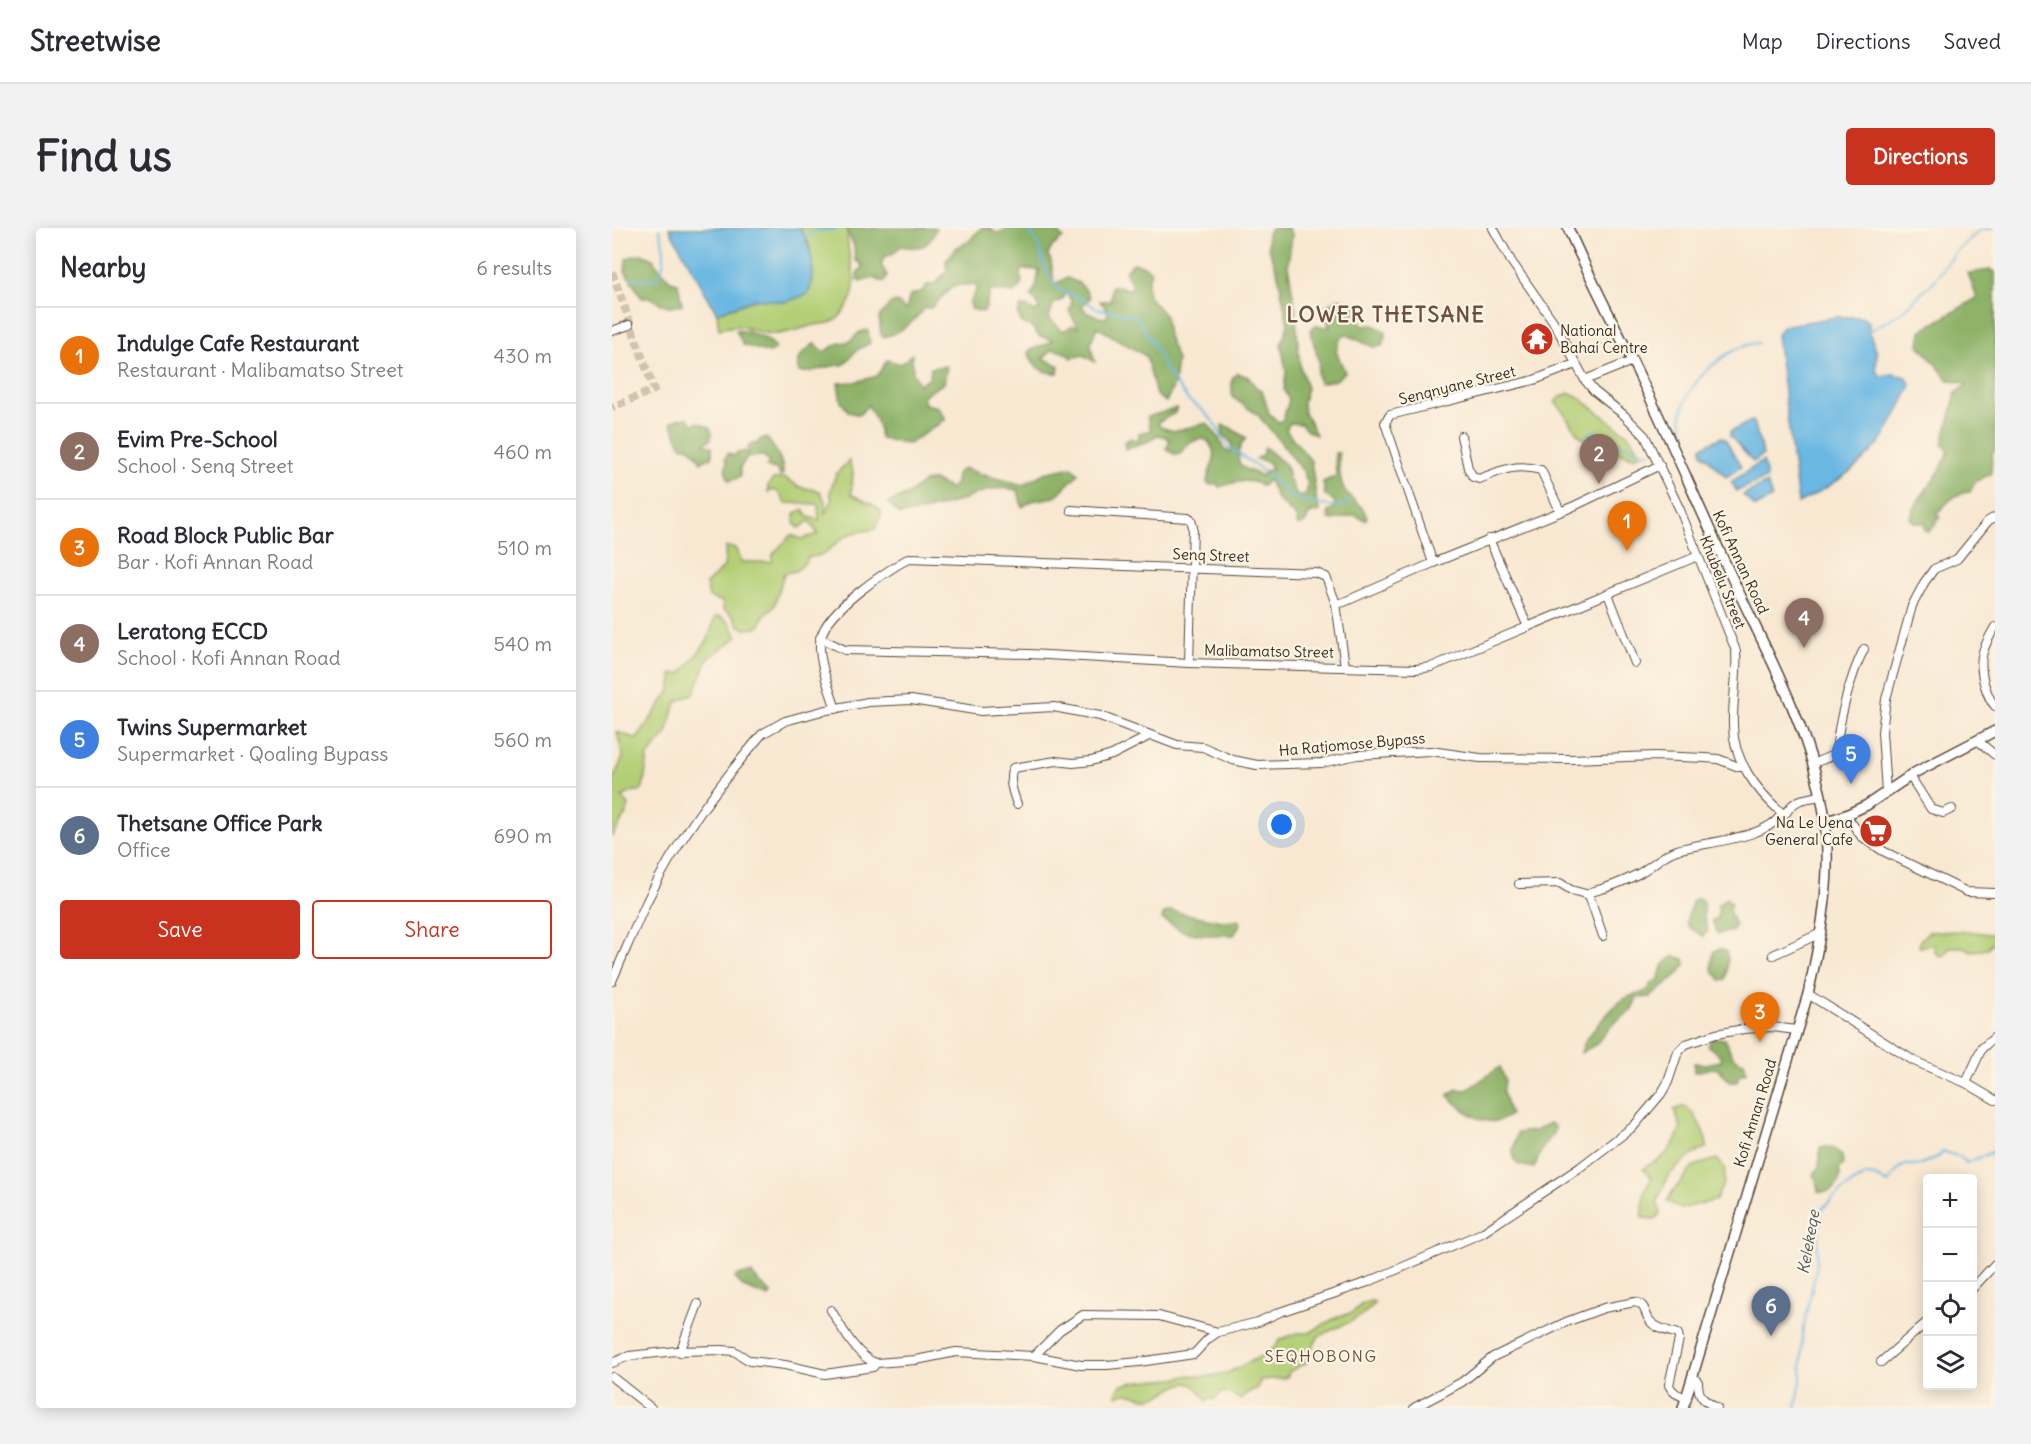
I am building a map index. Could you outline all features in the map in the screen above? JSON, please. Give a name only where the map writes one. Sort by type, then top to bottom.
[{"type":"main road","name":"Kofi Annan Road","points":[[1568,228],[1632,361],[1787,698],[1821,796],[1824,822],[1827,888],[1821,933],[1808,994],[1683,1408]]},
{"type":"main road","points":[[1824,822],[1867,805],[1910,776],[1995,731]]},
{"type":"street","name":"Khubelu Street","points":[[1493,228],[1511,261],[1553,321],[1585,380],[1645,436],[1660,465],[1736,651],[1733,738],[1744,767],[1760,791],[1782,813]]},
{"type":"street","points":[[612,332],[629,325]]},
{"type":"street","points":[[1585,380],[1632,361]]},
{"type":"street","name":"Senqnyane Street","points":[[1433,563],[1385,423],[1390,415],[1534,380],[1576,364]]},
{"type":"street","points":[[1461,436],[1468,468],[1473,477],[1479,479],[1506,468],[1525,466],[1541,470],[1560,511]]},
{"type":"street","points":[[1336,603],[1344,602],[1560,511],[1660,465]]},
{"type":"street","points":[[1071,510],[1191,520],[1193,527],[1189,663]]},
{"type":"street","points":[[1886,792],[1882,732],[1886,699],[1912,606],[1934,568],[1957,559],[1988,521],[1995,517]]},
{"type":"street","points":[[1489,539],[1528,627]]},
{"type":"street","name":"Malibamatso Street","points":[[820,638],[845,650],[1029,654],[1189,663],[1416,669],[1431,667],[1698,556]]},
{"type":"street","name":"Senq Street","points":[[820,638],[832,618],[854,596],[880,574],[909,558],[1316,573],[1326,577],[1336,603],[1345,666]]},
{"type":"street","points":[[1608,594],[1635,663]]},
{"type":"street","points":[[1995,627],[1984,647],[1980,661],[1985,687],[1995,706]]},
{"type":"street","points":[[820,638],[820,650],[836,710]]},
{"type":"street","points":[[1819,761],[1836,754],[1837,739],[1854,668],[1864,649]]},
{"type":"street","name":"Ha Ratjomose Bypass","points":[[612,981],[648,900],[682,839],[704,806],[762,734],[791,719],[868,702],[911,700],[981,711],[1054,707],[1100,716],[1126,724],[1149,736],[1177,746],[1203,747],[1233,760],[1257,765],[1322,763],[1357,755],[1431,751],[1480,758],[1572,759],[1656,756],[1718,759],[1744,767]]},
{"type":"street","points":[[1017,804],[1010,774],[1013,768],[1056,761],[1073,763],[1091,761],[1112,755],[1149,736]]},
{"type":"street","points":[[1978,741],[1995,755]]},
{"type":"street","points":[[1910,776],[1931,808],[1942,813],[1953,809]]},
{"type":"street","points":[[1589,895],[1591,892],[1612,886],[1638,874],[1675,850],[1731,840],[1776,823],[1791,804],[1802,799],[1821,796]]},
{"type":"street","points":[[1846,815],[1861,836],[1883,851],[1967,892],[1995,893]]},
{"type":"street","points":[[1520,884],[1560,883],[1571,890],[1589,895]]},
{"type":"street","points":[[1589,895],[1603,936]]},
{"type":"street","points":[[1773,955],[1821,933]]},
{"type":"street","points":[[1808,994],[1914,1061],[1966,1083],[1995,1100]]},
{"type":"street","points":[[612,1363],[629,1356],[734,1351],[750,1361],[785,1365],[825,1374],[873,1367],[882,1361],[916,1360],[956,1352],[1034,1356],[1081,1365],[1139,1362],[1194,1354],[1218,1332],[1258,1322],[1280,1312],[1368,1282],[1419,1258],[1460,1244],[1482,1233],[1579,1168],[1635,1126],[1661,1095],[1668,1083],[1678,1052],[1686,1044],[1716,1034],[1744,1029],[1773,1027],[1796,1030]]},
{"type":"street","points":[[1966,1083],[1982,1048],[1995,1037]]},
{"type":"street","points":[[1977,1284],[1995,1264]]},
{"type":"street","points":[[1414,1408],[1462,1382],[1493,1357],[1556,1327],[1604,1308],[1635,1302],[1645,1308],[1648,1319],[1654,1325],[1678,1334],[1679,1339],[1669,1385],[1677,1395],[1687,1398]]},
{"type":"street","points":[[680,1352],[698,1304]]},
{"type":"street","points":[[831,1310],[848,1338],[869,1360],[876,1363]]},
{"type":"street","points":[[1034,1356],[1060,1329],[1083,1316],[1159,1316],[1218,1332]]},
{"type":"street","points":[[1881,1362],[1923,1325]]},
{"type":"street","points":[[612,1377],[651,1408]]},
{"type":"street","points":[[1693,1377],[1698,1382],[1698,1392],[1701,1398],[1717,1408]]},
{"type":"green space","points":[[800,228],[846,228],[854,287],[853,295],[842,314],[829,323],[779,334],[737,326],[719,329],[717,313],[756,299],[786,302],[813,282],[810,246]]},
{"type":"green space","points":[[846,228],[936,228],[931,239],[923,246],[914,248],[901,246],[891,255],[884,257],[881,265],[887,275],[884,281],[873,278],[860,282],[857,279],[857,273],[862,268],[861,264],[855,260],[854,246]]},
{"type":"green space","points":[[981,228],[989,228],[996,233],[1006,228],[1054,228],[1063,238],[1052,247],[1048,255],[1054,284],[1067,278],[1084,287],[1090,298],[1082,306],[1087,313],[1103,318],[1108,316],[1108,311],[1100,301],[1111,301],[1111,287],[1120,286],[1129,290],[1133,285],[1125,272],[1133,263],[1142,265],[1151,271],[1147,285],[1150,298],[1165,315],[1168,336],[1177,360],[1174,385],[1166,402],[1156,395],[1146,356],[1097,327],[1090,344],[1095,362],[1083,355],[1072,358],[1053,349],[1043,358],[1059,366],[1058,373],[1043,371],[1036,366],[1028,352],[1053,340],[1039,336],[1032,327],[1022,323],[1018,314],[1021,307],[1026,306],[1035,312],[1039,309],[1031,296],[1036,286],[1039,270],[1023,269],[1020,274],[1022,282],[1014,293],[990,290],[985,310],[982,312],[972,309],[969,304],[977,289],[975,284],[953,286],[931,308],[924,308],[906,326],[883,337],[879,317],[890,304],[897,302],[906,310],[910,295],[921,292],[927,285],[936,283],[947,271],[946,261],[957,247],[968,242]],"holes":[[[1066,292],[1072,302],[1069,311],[1078,327],[1072,326],[1063,331],[1049,318],[1053,304],[1062,300]]]},
{"type":"green space","points":[[1271,228],[1288,228],[1292,235],[1288,265],[1295,307],[1300,366],[1307,388],[1303,402],[1304,414],[1316,435],[1307,431],[1301,424],[1290,423],[1286,430],[1311,461],[1320,511],[1309,514],[1305,523],[1298,526],[1296,517],[1277,499],[1269,480],[1262,486],[1246,481],[1219,487],[1216,483],[1211,485],[1207,483],[1214,453],[1207,440],[1195,440],[1176,455],[1165,449],[1170,443],[1167,437],[1157,435],[1149,441],[1125,449],[1124,442],[1131,438],[1138,441],[1139,433],[1151,430],[1147,417],[1177,408],[1175,413],[1158,422],[1160,427],[1174,431],[1207,423],[1219,438],[1224,450],[1231,452],[1232,444],[1223,434],[1222,425],[1229,427],[1246,438],[1238,455],[1243,467],[1262,476],[1265,471],[1271,470],[1268,462],[1256,459],[1262,455],[1265,447],[1286,465],[1289,479],[1297,495],[1306,495],[1308,484],[1303,471],[1258,415],[1232,397],[1232,379],[1237,373],[1248,377],[1262,391],[1269,413],[1278,422],[1283,420],[1289,400],[1284,390],[1286,371],[1281,344],[1288,325],[1277,270],[1268,247],[1267,234]]},
{"type":"green space","points":[[641,254],[653,259],[670,281],[678,283],[682,305],[666,306],[652,298],[642,298],[625,271],[626,258]]},
{"type":"green space","points":[[1991,270],[1995,272],[1995,450],[1992,455],[1991,474],[1976,481],[1970,492],[1960,494],[1948,502],[1937,514],[1940,518],[1928,533],[1924,528],[1925,523],[1915,523],[1910,518],[1918,501],[1939,472],[1949,451],[1943,443],[1956,393],[1967,384],[1949,380],[1919,345],[1921,331],[1977,298],[1968,273]]},
{"type":"green space","points":[[1338,299],[1349,301],[1358,308],[1353,314],[1363,326],[1373,325],[1386,332],[1382,346],[1373,347],[1345,334],[1339,341],[1336,351],[1345,372],[1336,380],[1320,383],[1317,375],[1319,362],[1310,330],[1314,326],[1330,327],[1324,315],[1324,308]]},
{"type":"green space","points":[[736,330],[763,337],[776,348],[769,353],[743,345]]},
{"type":"green space","points":[[868,330],[870,343],[857,350],[843,365],[799,372],[799,359],[815,343],[824,352]]},
{"type":"green space","points":[[912,354],[913,373],[919,384],[929,379],[931,368],[947,366],[944,383],[923,396],[925,404],[938,407],[946,419],[909,444],[880,438],[878,425],[868,405],[859,415],[849,412],[841,402],[838,383],[854,382],[877,376],[887,360],[901,364]]},
{"type":"green space","points":[[1570,393],[1632,438],[1641,454],[1633,457],[1582,438],[1555,402],[1561,396]]},
{"type":"green space","points":[[688,418],[693,425],[697,422],[709,427],[712,432],[711,439],[704,444],[712,447],[712,457],[701,462],[691,449],[682,447],[671,423],[677,419]]},
{"type":"green space","points":[[766,437],[780,459],[783,474],[780,476],[777,469],[766,467],[769,462],[764,456],[747,457],[740,468],[740,477],[729,481],[725,470],[727,463],[725,459],[728,453],[733,456],[745,451],[748,454],[748,447],[753,443],[757,445],[759,440]]},
{"type":"green space","points":[[1335,453],[1339,453],[1340,473],[1344,488],[1363,510],[1367,518],[1365,520],[1355,515],[1329,519],[1328,512],[1336,506],[1334,501],[1325,495],[1323,482],[1336,476]]},
{"type":"green space","points":[[849,461],[853,473],[851,494],[875,506],[882,513],[875,529],[850,534],[827,552],[809,557],[796,571],[784,573],[774,606],[764,616],[758,628],[745,629],[738,625],[734,616],[723,609],[723,602],[709,597],[706,584],[724,567],[726,547],[735,548],[742,562],[772,562],[773,554],[791,535],[802,539],[818,534],[809,521],[799,528],[794,523],[795,514],[803,509],[808,517],[819,520],[818,504],[785,503],[775,490],[768,492],[768,485],[773,479],[785,478],[800,487],[820,491],[825,501],[825,513],[832,501],[830,492],[836,474]]},
{"type":"green space","points":[[1072,467],[1078,474],[1055,497],[1032,501],[1022,507],[1018,490],[1000,488],[945,505],[900,515],[888,503],[908,494],[923,482],[934,480],[951,489],[956,483],[957,473],[964,468],[1023,485],[1044,473]]},
{"type":"green space","points":[[719,616],[730,623],[737,637],[708,659],[694,693],[676,702],[667,733],[648,756],[643,788],[621,797],[629,805],[628,810],[612,837],[612,782],[623,757],[617,732],[637,739],[671,689],[672,674],[682,673],[708,640],[715,617]]},
{"type":"green space","points":[[1699,898],[1703,901],[1703,914],[1708,931],[1703,936],[1689,927],[1686,922],[1693,900]]},
{"type":"green space","points":[[1726,898],[1731,903],[1729,910],[1735,926],[1731,932],[1717,934],[1712,920],[1716,919],[1719,910],[1717,906]]},
{"type":"green space","points":[[1171,911],[1222,921],[1239,920],[1241,923],[1234,935],[1202,935],[1182,931],[1162,919],[1164,913]]},
{"type":"green space","points":[[1966,931],[1995,935],[1995,945],[1991,943],[1988,949],[1972,951],[1964,947],[1950,947],[1945,955],[1940,956],[1935,952],[1935,945],[1919,947],[1921,939],[1928,932]]},
{"type":"green space","points":[[1720,949],[1726,951],[1728,959],[1725,978],[1720,981],[1719,976],[1713,972],[1712,966],[1714,951]]},
{"type":"green space","points":[[1675,956],[1684,959],[1685,965],[1677,975],[1651,997],[1637,998],[1631,1011],[1612,1025],[1595,1045],[1581,1053],[1586,1040],[1611,1010],[1625,998],[1649,989],[1650,985],[1659,979],[1664,965]]},
{"type":"green space","points":[[1718,1038],[1725,1039],[1734,1056],[1744,1062],[1747,1072],[1739,1075],[1737,1082],[1729,1082],[1720,1070],[1713,1068],[1694,1072],[1694,1063],[1706,1064],[1721,1061],[1722,1057],[1708,1046],[1710,1041]]},
{"type":"green space","points":[[1500,1067],[1505,1080],[1503,1092],[1510,1115],[1502,1120],[1493,1121],[1476,1117],[1448,1095],[1457,1089],[1467,1090]]},
{"type":"green space","points":[[1685,1106],[1700,1124],[1707,1147],[1689,1157],[1668,1176],[1657,1202],[1661,1213],[1655,1219],[1642,1218],[1645,1193],[1652,1178],[1643,1169],[1665,1155],[1672,1146],[1681,1128],[1674,1110]]},
{"type":"green space","points":[[1550,1123],[1555,1127],[1554,1134],[1543,1147],[1534,1168],[1519,1165],[1514,1160],[1513,1150],[1517,1133],[1535,1131]]},
{"type":"green space","points":[[1820,1147],[1832,1147],[1842,1156],[1843,1165],[1839,1169],[1840,1179],[1836,1187],[1823,1192],[1818,1192],[1813,1175],[1819,1168]]},
{"type":"green space","points":[[1717,1159],[1725,1168],[1724,1182],[1716,1200],[1681,1209],[1667,1201],[1694,1166]]},
{"type":"green space","points":[[752,1274],[769,1291],[771,1294],[769,1297],[743,1287],[735,1278],[738,1275]]},
{"type":"green space","points":[[1370,1301],[1375,1302],[1363,1314],[1318,1337],[1306,1363],[1290,1371],[1286,1378],[1260,1380],[1258,1388],[1247,1393],[1241,1400],[1223,1392],[1215,1399],[1206,1400],[1192,1384],[1185,1383],[1149,1398],[1130,1393],[1118,1396],[1116,1394],[1121,1385],[1139,1381],[1175,1379],[1190,1375],[1204,1377],[1227,1373],[1266,1354],[1276,1346],[1279,1340],[1297,1333],[1309,1333],[1339,1316],[1352,1313]]},
{"type":"water","points":[[669,228],[800,228],[808,244],[812,260],[813,277],[808,294],[786,302],[756,299],[717,313]]},
{"type":"water","points":[[1837,317],[1861,317],[1869,322],[1869,332],[1877,352],[1876,371],[1881,376],[1893,374],[1906,377],[1911,385],[1896,416],[1877,446],[1857,466],[1834,483],[1798,503],[1777,335],[1783,326]]},
{"type":"water","points":[[1751,421],[1754,422],[1763,455],[1753,462],[1730,436],[1730,432]]},
{"type":"water","points":[[1721,437],[1725,439],[1741,467],[1726,477],[1702,453],[1702,447]]},
{"type":"water","points":[[1763,461],[1767,478],[1737,491],[1731,482]]},
{"type":"water","points":[[1767,483],[1772,498],[1755,507],[1743,495]]},
{"type":"waterway","points":[[630,279],[655,280],[659,275],[664,262],[659,228]]},
{"type":"waterway","points":[[802,238],[815,232],[846,228]]},
{"type":"waterway","points":[[1027,228],[1038,244],[1045,268],[1058,290],[1081,298],[1097,309],[1136,316],[1166,370],[1189,401],[1199,407],[1214,422],[1228,447],[1301,501],[1328,506],[1344,505],[1349,501]]},
{"type":"waterway","points":[[1868,332],[1902,312],[1935,280],[1956,252],[1981,229],[1995,228]]},
{"type":"waterway","points":[[1685,440],[1682,415],[1686,400],[1701,377],[1722,358],[1734,351],[1758,343]]},
{"type":"waterway","points":[[1587,438],[1594,431],[1632,448],[1651,453]]},
{"type":"waterway","name":"Kelekeqe","points":[[1796,1408],[1801,1381],[1802,1333],[1816,1270],[1820,1214],[1823,1208],[1854,1182],[1867,1175],[1875,1176],[1888,1183],[1899,1168],[1905,1165],[1918,1165],[1938,1157],[1942,1151],[1961,1157],[1966,1163],[1995,1151]]},
{"type":"tunnel","points":[[612,272],[654,390],[612,407]]},
{"type":"place","name":"National Bahaí Centre","points":[[1537,339]]},
{"type":"place","name":"Evim Pre-School","points":[[1599,484]]},
{"type":"place","name":"Indulge Cafe Restaurant","points":[[1627,551]]},
{"type":"place","name":"Leratong ECCD","points":[[1804,648]]},
{"type":"place","name":"Twins Supermarket","points":[[1851,784]]},
{"type":"place","name":"Na Le Uena General Cafe","points":[[1876,831]]},
{"type":"place","name":"Road Block Public Bar","points":[[1760,1042]]},
{"type":"place","name":"Thetsane Office Park","points":[[1771,1336]]},
{"type":"district","name":"LOWER THETSANE","points":[[1386,314]]},
{"type":"district","name":"SEQHOBONG","points":[[1321,1356]]}]
